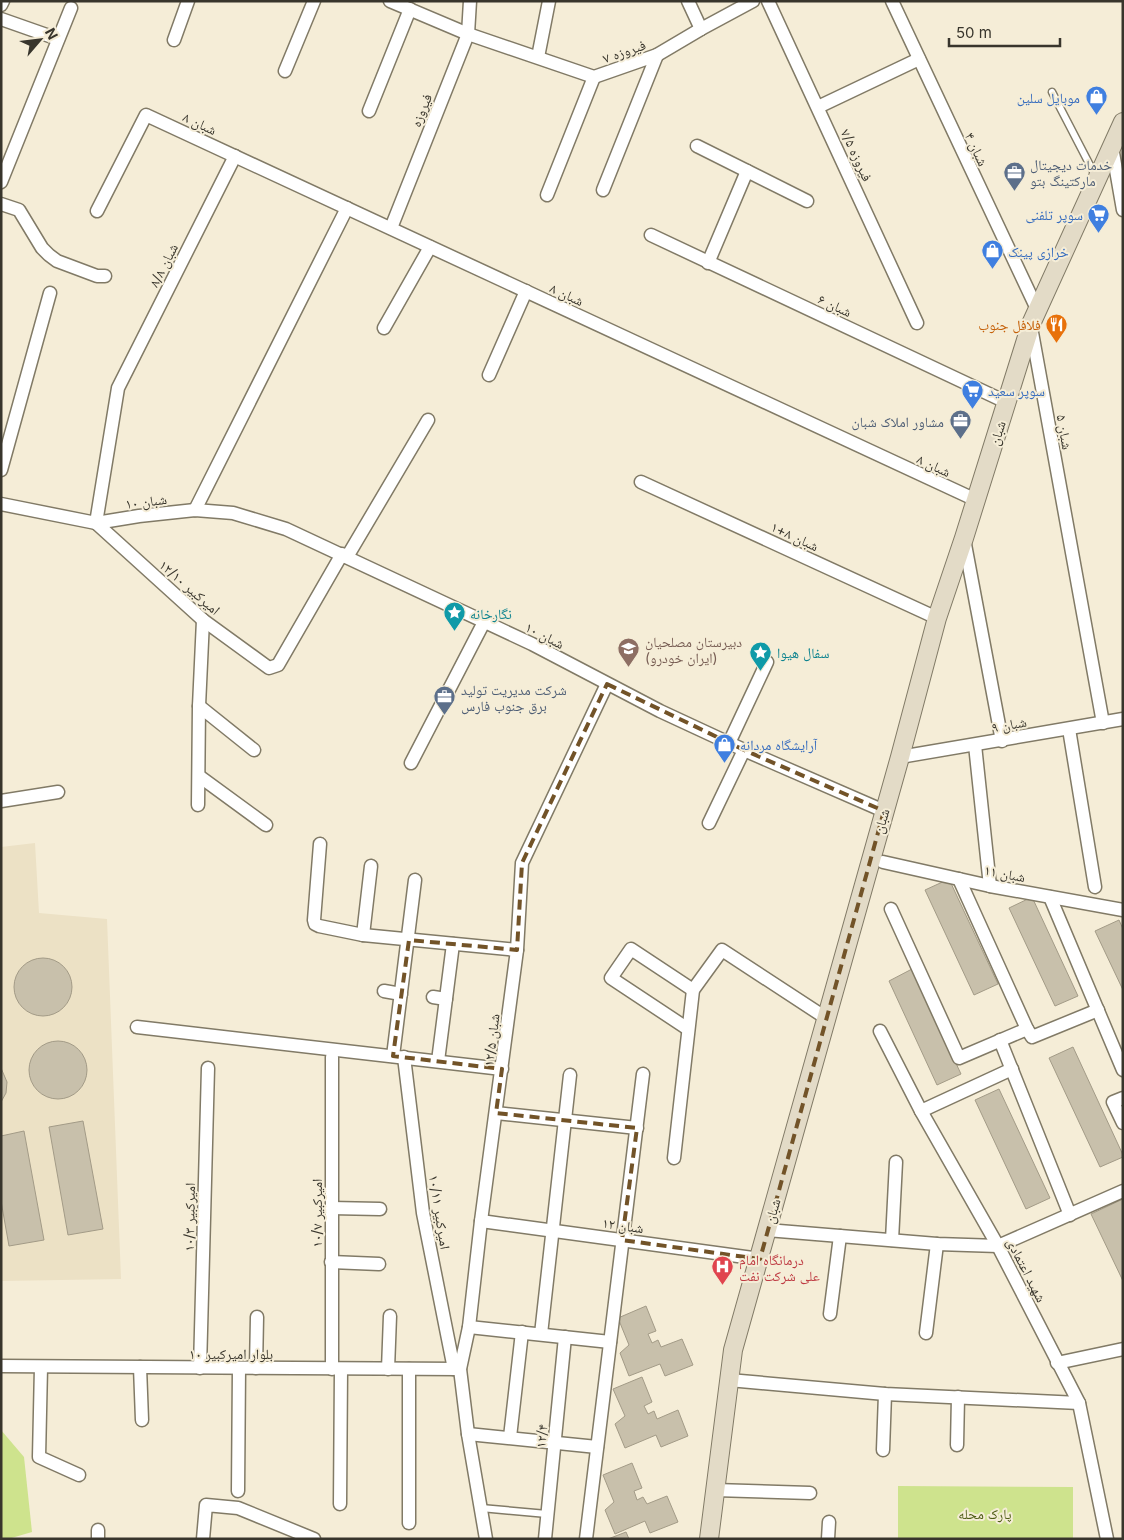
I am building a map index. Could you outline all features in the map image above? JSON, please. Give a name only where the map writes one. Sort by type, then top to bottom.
[{"type":"street","points":[[1,6],[3,1]]},
{"type":"street","points":[[174,40],[188,1]]},
{"type":"street","points":[[285,71],[314,1]]},
{"type":"street","name":"۷ فیروزه","points":[[390,1],[468,34],[594,77],[657,55],[754,1]]},
{"type":"street","name":"فیروزه","points":[[391,228],[468,34],[470,1]]},
{"type":"street","points":[[538,57],[549,1]]},
{"type":"street","points":[[688,1],[701,29]]},
{"type":"street","name":"۷/۵ فیروزه","points":[[768,1],[917,323]]},
{"type":"street","name":"۴ شبان","points":[[892,1],[1034,316]]},
{"type":"street","points":[[1,182],[71,8]]},
{"type":"street","points":[[369,111],[410,10]]},
{"type":"street","points":[[1,18],[58,39]]},
{"type":"street","points":[[602,190],[657,55]]},
{"type":"street","points":[[818,107],[919,60]]},
{"type":"street","points":[[547,195],[594,77]]},
{"type":"street","name":"۸ شبان","points":[[97,212],[146,115],[976,500]]},
{"type":"street","name":"شبان","points":[[710,1539],[733,1350],[900,757],[937,618],[1034,316],[1098,180],[1122,124]]},
{"type":"street","points":[[698,146],[806,201]]},
{"type":"street","points":[[1112,147],[1123,210]]},
{"type":"street","name":"۸/۸ شبان","points":[[96,523],[118,388],[235,156]]},
{"type":"street","points":[[708,263],[747,171]]},
{"type":"street","points":[[1,204],[19,210],[42,248],[57,262],[97,276],[106,276]]},
{"type":"street","points":[[195,510],[347,208]]},
{"type":"street","name":"۶ شبان","points":[[651,235],[1006,402]]},
{"type":"street","points":[[384,328],[430,246]]},
{"type":"street","points":[[489,375],[526,291]]},
{"type":"street","points":[[1,470],[50,293]]},
{"type":"street","name":"۵ شبان","points":[[1034,316],[1071,545],[1103,723]]},
{"type":"street","points":[[344,556],[428,420]]},
{"type":"street","name":"۱+۸ شبان","points":[[641,482],[937,618]]},
{"type":"street","points":[[1,504],[96,523]]},
{"type":"street","name":"۱۰ شبان","points":[[96,523],[195,510],[233,513],[286,529],[484,622],[660,711],[884,811]]},
{"type":"street","name":"۱۲/۱۰ امیرکبیر","points":[[96,523],[203,620],[270,668],[278,665],[344,556]]},
{"type":"street","points":[[964,538],[1002,741]]},
{"type":"street","points":[[198,805],[199,706],[203,620]]},
{"type":"street","points":[[411,763],[484,622]]},
{"type":"street","points":[[729,743],[767,662]]},
{"type":"street","name":"۱۲/۵ شبان","points":[[457,1369],[469,1327],[517,950],[522,863],[607,684]]},
{"type":"street","points":[[199,706],[254,750]]},
{"type":"street","name":"۹ شبان","points":[[900,757],[1123,719]]},
{"type":"street","points":[[1070,728],[1095,887]]},
{"type":"street","points":[[974,745],[990,886]]},
{"type":"street","points":[[709,823],[744,750]]},
{"type":"street","points":[[199,776],[266,825]]},
{"type":"street","points":[[1,801],[58,792]]},
{"type":"street","points":[[320,844],[315,924],[363,935],[517,950]]},
{"type":"street","name":"۱۱ شبان","points":[[883,862],[990,886],[1123,910]]},
{"type":"street","points":[[363,935],[371,866]]},
{"type":"street","points":[[959,879],[1032,1037],[1098,1010]]},
{"type":"street","name":"۱۰/۱۱ امیرکبیر","points":[[415,880],[401,994],[398,1057],[423,1213],[457,1369]]},
{"type":"street","points":[[1050,896],[1123,1070]]},
{"type":"street","points":[[891,909],[959,1058],[1028,1029]]},
{"type":"street","points":[[438,1061],[453,944]]},
{"type":"street","points":[[688,1029],[611,978],[630,949],[692,990]]},
{"type":"street","points":[[674,1158],[692,990],[722,950],[826,1018]]},
{"type":"street","points":[[384,992],[401,994]]},
{"type":"street","points":[[433,997],[446,999]]},
{"type":"street","points":[[137,1027],[502,1069]]},
{"type":"street","name":"شهید اعتمادی","points":[[880,1031],[921,1110],[998,1246],[1079,1403],[1107,1539]]},
{"type":"street","points":[[1000,1040],[1070,1215]]},
{"type":"street","name":"۱۰/۷ امیرکبیر","points":[[332,1057],[332,1262],[340,1504]]},
{"type":"street","name":"۱۰/۳ امیرکبیر","points":[[200,1368],[208,1068]]},
{"type":"street","points":[[921,1110],[1012,1069]]},
{"type":"street","points":[[586,1539],[643,1074]]},
{"type":"street","points":[[541,1334],[570,1075]]},
{"type":"street","points":[[1123,1098],[1113,1102],[1123,1123]]},
{"type":"street","points":[[496,1113],[637,1128]]},
{"type":"street","points":[[892,1240],[896,1162]]},
{"type":"street","points":[[767,1230],[937,1244],[998,1246],[1123,1191]]},
{"type":"street","points":[[332,1208],[380,1209]]},
{"type":"street","name":"۱۲ شبان","points":[[481,1221],[760,1259]]},
{"type":"street","points":[[830,1314],[840,1236]]},
{"type":"street","points":[[926,1333],[937,1244]]},
{"type":"street","points":[[332,1262],[379,1264]]},
{"type":"street","points":[[388,1369],[390,1316]]},
{"type":"street","points":[[256,1368],[258,1317]]},
{"type":"street","points":[[469,1327],[610,1342]]},
{"type":"street","points":[[510,1437],[522,1332]]},
{"type":"street","name":"۱۲/۴","points":[[545,1539],[565,1337]]},
{"type":"street","points":[[1058,1362],[1123,1350]]},
{"type":"street","name":"۱۰ بلوار امیرکبیر","points":[[1,1366],[457,1369]]},
{"type":"street","points":[[41,1367],[39,1457],[79,1475]]},
{"type":"street","points":[[140,1367],[142,1420]]},
{"type":"street","points":[[238,1491],[239,1368]]},
{"type":"street","points":[[409,1369],[409,1523]]},
{"type":"street","points":[[457,1369],[486,1539]]},
{"type":"street","points":[[729,1380],[885,1394],[1079,1403]]},
{"type":"street","points":[[883,1450],[885,1394]]},
{"type":"street","points":[[957,1445],[958,1397]]},
{"type":"street","points":[[468,1434],[597,1447]]},
{"type":"street","points":[[715,1490],[810,1493]]},
{"type":"street","points":[[203,1539],[206,1505],[238,1508],[314,1539]]},
{"type":"street","points":[[828,1539],[829,1522]]},
{"type":"lane","points":[[1052,92],[1098,180]]},
{"type":"lane","points":[[481,1508],[548,1514]]},
{"type":"highlighted area","points":[[607,684],[744,750],[884,811],[760,1259],[622,1240],[637,1128],[496,1113],[502,1069],[393,1056],[409,940],[517,950],[522,863]]},
{"type":"shaded area","points":[[35,843],[39,913],[107,919],[121,1279],[1,1281],[1,847]]},
{"type":"green space","points":[[1,1430],[24,1457],[32,1532],[8,1539],[1,1539]]},
{"type":"green space","name":"پارک محله","points":[[898,1486],[1073,1487],[1073,1539],[898,1539]]},
{"type":"building","points":[[949,879],[998,984],[974,995],[925,890]]},
{"type":"building","points":[[1032,897],[1078,996],[1055,1006],[1009,908]]},
{"type":"building","points":[[1119,920],[1123,929],[1123,990],[1095,931]]},
{"type":"building","points":[[43,958],[54,960],[67,971],[72,987],[70,998],[59,1011],[43,1016],[32,1014],[19,1003],[14,987],[16,976],[27,963]]},
{"type":"building","points":[[912,969],[961,1074],[937,1085],[889,981]]},
{"type":"building","points":[[58,1041],[69,1043],[82,1054],[87,1070],[85,1081],[74,1094],[58,1099],[47,1097],[34,1086],[29,1070],[31,1059],[42,1046]]},
{"type":"building","points":[[1073,1047],[1123,1155],[1123,1157],[1100,1167],[1049,1058]]},
{"type":"building","points":[[1,1068],[7,1082],[6,1093],[1,1102]]},
{"type":"building","points":[[999,1089],[1050,1198],[1026,1209],[975,1100]]},
{"type":"building","points":[[83,1121],[103,1229],[68,1235],[49,1127]]},
{"type":"building","points":[[24,1131],[44,1240],[9,1246],[1,1201],[1,1136]]},
{"type":"building","points":[[1123,1199],[1123,1281],[1091,1214]]},
{"type":"building","points":[[646,1306],[656,1331],[648,1334],[652,1343],[658,1340],[661,1347],[682,1339],[693,1365],[665,1376],[660,1364],[629,1376],[620,1353],[629,1345],[618,1318]]},
{"type":"building","points":[[642,1377],[652,1402],[644,1406],[648,1414],[654,1411],[657,1419],[678,1410],[688,1436],[661,1447],[656,1435],[625,1448],[615,1424],[625,1416],[613,1389]]},
{"type":"building","points":[[632,1463],[642,1488],[634,1491],[637,1500],[643,1497],[647,1504],[667,1496],[678,1522],[650,1533],[645,1521],[615,1534],[605,1510],[614,1502],[603,1475]]},
{"type":"building","points":[[626,1532],[629,1539],[608,1539]]},
{"type":"place","name":"موبایل سلین","points":[[1096,116]]},
{"type":"place","name":"خدمات دیجیتال مارکتینگ بتو","points":[[1014,191]]},
{"type":"place","name":"سوپر تلفنی","points":[[1099,233]]},
{"type":"place","name":"خرازی پینک","points":[[992,270]]},
{"type":"place","name":"فلافل جنوب","points":[[1057,343]]},
{"type":"place","name":"سوپر سعید","points":[[972,409]]},
{"type":"place","name":"مشاور املاک شبان","points":[[960,440]]},
{"type":"place","name":"نگارخانه","points":[[454,632]]},
{"type":"place","name":"دبیرستان مصلحیان (ایران خودرو)","points":[[629,668]]},
{"type":"place","name":"سفال هیوا","points":[[761,671]]},
{"type":"place","name":"شرکت مدیریت تولید برق جنوب فارس","points":[[445,716]]},
{"type":"place","name":"آرایشگاه مردانه","points":[[724,763]]},
{"type":"place","name":"درمانگاه امام علی شرکت نفت","points":[[723,1286]]}]
